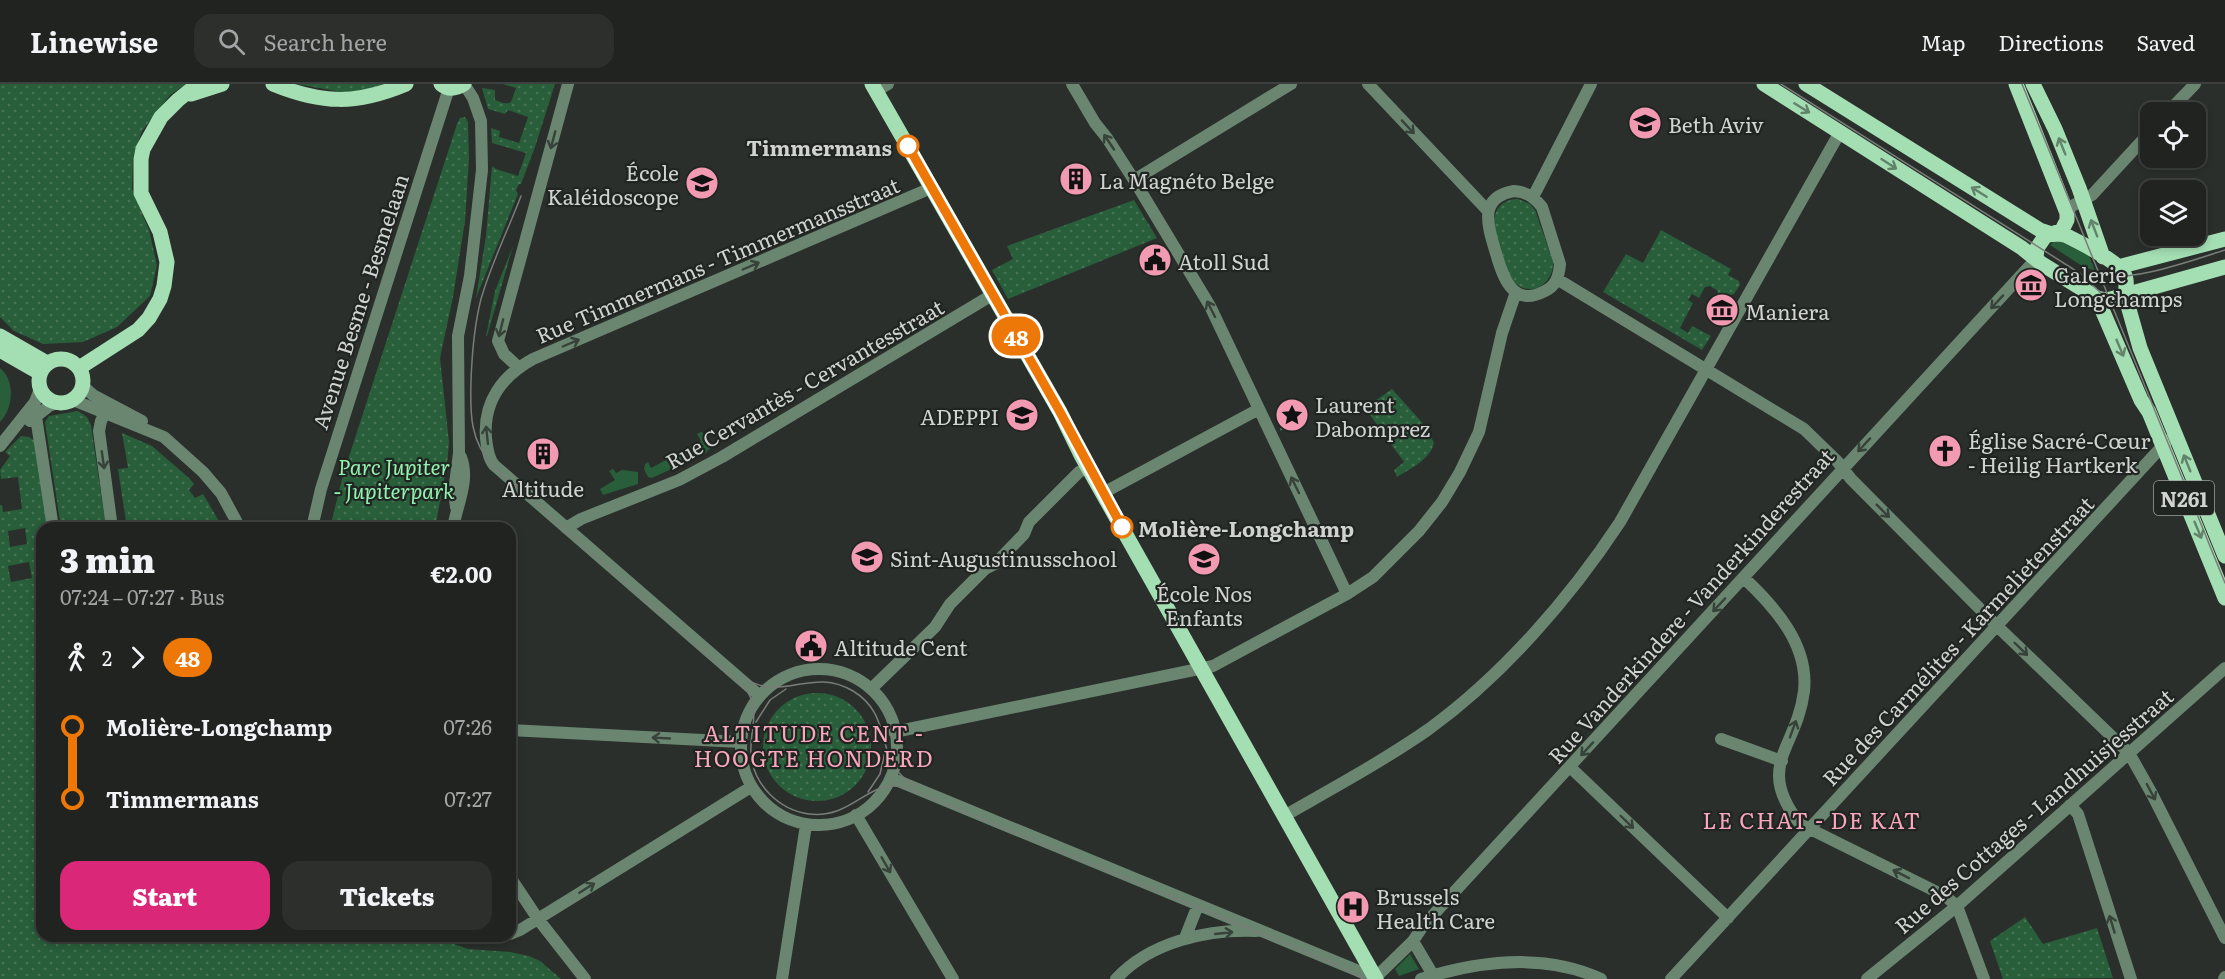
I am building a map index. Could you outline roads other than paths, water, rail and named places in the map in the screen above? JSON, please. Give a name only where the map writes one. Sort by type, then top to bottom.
[{"type":"main road","points":[[79,368],[138,330],[149,318],[160,299],[167,274],[166,255],[160,232],[145,197],[149,141],[161,117],[198,84]]},
{"type":"main road","points":[[185,94],[222,84]]},
{"type":"main road","points":[[273,84],[311,97],[343,100],[371,96],[406,84]]},
{"type":"main road","points":[[1764,84],[2097,298],[2107,300],[2225,267]]},
{"type":"main road","points":[[1806,84],[2040,230],[2070,238],[2103,257],[2118,267],[2126,277],[2125,295]]},
{"type":"main road","points":[[2016,84],[2067,213],[2067,220],[2062,230],[2046,235],[2040,242],[2036,259]]},
{"type":"main road","points":[[2033,84],[2055,129],[2103,257]]},
{"type":"main road","points":[[879,86],[931,188],[1060,412],[1103,494],[1376,979]]},
{"type":"main road","points":[[2118,267],[2225,238]]},
{"type":"main road","name":"N261","points":[[2125,295],[2140,348],[2220,552],[2225,598]]},
{"type":"main road","name":"N261","points":[[2097,298],[2142,400],[2150,412],[2162,445],[2220,552]]},
{"type":"main road","points":[[0,336],[44,368]]},
{"type":"main road","points":[[0,350],[44,368]]},
{"type":"main road","points":[[61,358],[68,359],[79,368],[84,380],[83,386],[73,400],[57,403],[44,396],[38,381],[44,368],[61,358]]},
{"type":"street","points":[[568,84],[498,341],[504,354],[518,367],[501,384],[491,399],[486,417],[490,460],[760,696]]},
{"type":"street","points":[[1072,84],[1095,123],[1134,180],[1209,306],[1347,594]]},
{"type":"street","points":[[1134,180],[1291,84]]},
{"type":"street","points":[[1368,84],[1488,211]]},
{"type":"street","points":[[1533,197],[1591,84]]},
{"type":"street","points":[[2178,102],[2195,84]]},
{"type":"street","name":"Avenue Besme - Besmelaan","points":[[313,522],[321,489],[454,85],[473,98],[481,121],[482,170],[470,276],[458,336],[459,453],[454,492],[456,507],[454,522]]},
{"type":"street","points":[[1284,816],[1391,754],[1456,708],[1539,627],[1589,567],[1620,522],[1840,132]]},
{"type":"street","points":[[2067,213],[2072,206],[2092,195],[2140,144]]},
{"type":"street","name":"Rue Timmermans - Timmermansstraat","points":[[518,367],[931,188]]},
{"type":"street","points":[[1508,192],[1521,192],[1533,197],[1542,207],[1558,258],[1559,272],[1557,279],[1549,289],[1538,295],[1523,295],[1516,292],[1506,282],[1487,224],[1488,211],[1495,200],[1508,192]]},
{"type":"street","name":"Rue Vanderkindere - Vanderkinderestraat","points":[[1376,979],[2036,259]]},
{"type":"street","points":[[1557,279],[1804,429],[1996,625],[2129,753],[2225,938]]},
{"type":"street","points":[[894,732],[1214,666],[1374,577],[1395,558],[1443,502],[1460,472],[1479,432],[1502,333],[1516,292]]},
{"type":"street","name":"Rue Cervantès - Cervantesstraat","points":[[566,528],[581,519],[679,480],[722,457],[992,295]]},
{"type":"street","points":[[83,386],[106,409]]},
{"type":"street","points":[[2,443],[35,402],[40,389]]},
{"type":"street","points":[[73,400],[141,419],[204,471],[221,493],[237,522]]},
{"type":"street","points":[[2,443],[49,406],[57,403]]},
{"type":"street","points":[[106,409],[99,437],[111,522]]},
{"type":"street","points":[[1103,494],[1259,409]]},
{"type":"street","points":[[36,417],[53,522]]},
{"type":"street","name":"Rue des Carmélites - Karmelietenstraat","points":[[1671,979],[2162,445],[2176,436]]},
{"type":"street","points":[[870,689],[935,627],[950,604],[985,569],[995,564],[1024,534],[1029,522],[1079,472],[1088,467]]},
{"type":"street","points":[[1744,578],[1783,620],[1802,658],[1804,690],[1799,712],[1778,770],[1780,791],[1787,807],[1800,824],[1944,896],[1957,906],[1984,979]]},
{"type":"street","name":"Rue des Cottages - Landhuisjesstraat","points":[[1867,979],[1957,906],[2225,668]]},
{"type":"street","points":[[813,669],[836,671],[870,689],[885,708],[894,732],[896,761],[891,778],[880,797],[856,815],[829,824],[806,825],[775,812],[751,787],[746,776],[741,742],[750,709],[760,696],[767,688],[785,677],[813,669]]},
{"type":"street","points":[[516,730],[741,742]]},
{"type":"street","points":[[1721,739],[1782,760]]},
{"type":"street","points":[[1570,767],[1728,918]]},
{"type":"street","points":[[891,778],[1376,979]]},
{"type":"street","points":[[516,933],[751,787]]},
{"type":"street","points":[[2070,805],[2078,814],[2131,979]]},
{"type":"street","points":[[856,815],[953,979]]},
{"type":"street","points":[[782,979],[806,825]]},
{"type":"street","points":[[516,886],[537,919],[585,979]]},
{"type":"street","points":[[1185,938],[1198,905]]},
{"type":"street","points":[[1116,979],[1126,967],[1155,949],[1185,938],[1263,932]]},
{"type":"street","points":[[1413,941],[1427,977],[1458,968],[1499,962],[1540,962],[1590,974],[1601,979]]},
{"type":"tram line","points":[[1781,84],[2081,274],[2104,296]]},
{"type":"tram line","points":[[2022,84],[2225,583]]},
{"type":"tram line","points":[[521,196],[490,273],[477,319],[472,360],[471,416],[480,447],[493,466],[745,688],[750,696],[754,712],[751,746],[753,766],[763,786],[770,794],[798,812],[824,814],[849,806],[880,789],[891,786],[904,787],[1335,964],[1363,979]]},
{"type":"tram line","points":[[2094,274],[2107,277],[2141,274],[2225,250]]},
{"type":"tram line","points":[[740,675],[755,684],[769,687],[823,682],[837,684],[853,691],[875,714],[894,766],[903,777],[917,786]]},
{"type":"tram line","points":[[756,722],[770,700],[786,689]]},
{"type":"tram line","points":[[868,792],[880,774],[885,752]]},
{"type":"place","name":"Beth Aviv","points":[[1645,123]]},
{"type":"place","name":"Timmermans","points":[[908,146]]},
{"type":"place","name":"La Magnéto Belge","points":[[1076,179]]},
{"type":"place","name":"École Kaléidoscope","points":[[702,183]]},
{"type":"place","name":"Atoll Sud","points":[[1155,260]]},
{"type":"place","name":"Galerie Longchamps","points":[[2031,285]]},
{"type":"place","name":"Maniera","points":[[1722,310]]},
{"type":"place","name":"ADEPPI","points":[[1022,415]]},
{"type":"place","name":"Laurent Dabomprez","points":[[1292,415]]},
{"type":"place","name":"Église Sacré-Cœur - Heilig Hartkerk","points":[[1945,451]]},
{"type":"place","name":"Altitude","points":[[543,454]]},
{"type":"place","name":"Molière-Longchamp","points":[[1122,527]]},
{"type":"place","name":"Sint-Augustinusschool","points":[[867,557]]},
{"type":"place","name":"École Nos Enfants","points":[[1204,559]]},
{"type":"place","name":"Altitude Cent","points":[[811,646]]},
{"type":"place","name":"Brussels Health Care","points":[[1353,907]]},
{"type":"district","name":"ALTITUDE CENT - HOOGTE HONDERD","points":[[814,744]]},
{"type":"district","name":"LE CHAT - DE KAT","points":[[1812,819]]},
{"type":"park label","name":"Parc Jupiter - Jupiterpark","points":[[394,477]]}]
